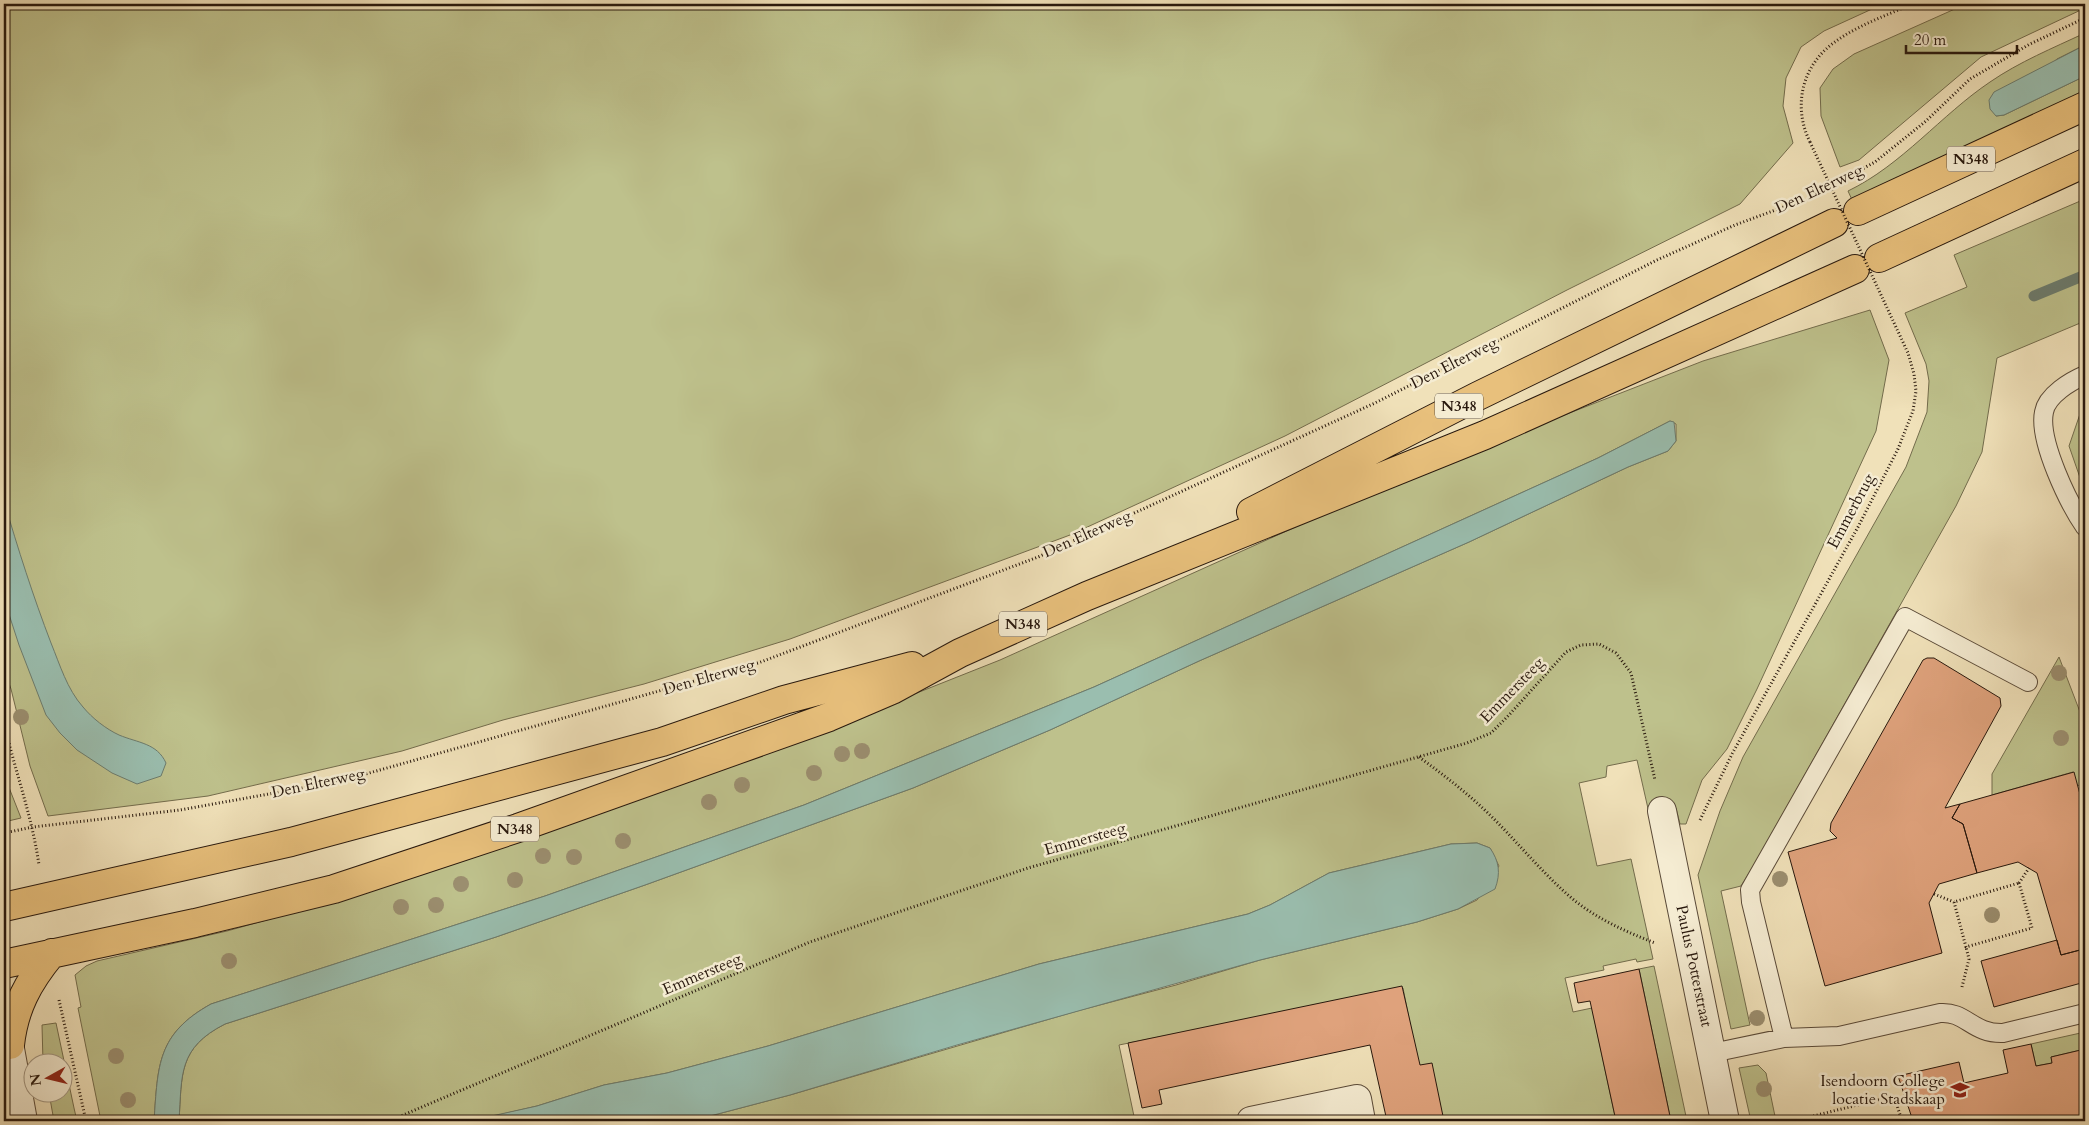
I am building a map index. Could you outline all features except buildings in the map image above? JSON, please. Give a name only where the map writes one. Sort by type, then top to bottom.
[{"type":"main road","name":"N348","points":[[1858,211],[2085,106]]},
{"type":"main road","points":[[1879,258],[2085,164]]},
{"type":"main road","name":"N348","points":[[1087,596],[1478,396],[1834,223]]},
{"type":"main road","name":"N348","points":[[4,964],[194,923],[334,890],[828,718],[892,690],[960,653],[1087,596],[1485,435],[1855,269]]},
{"type":"main road","name":"N348","points":[[4,907],[291,842],[662,742],[784,700],[960,653]]},
{"type":"main road","points":[[10,1045],[12,1025],[24,992],[52,953]]},
{"type":"street","name":"Paulus Potterstraat","points":[[1662,811],[1725,1121]]},
{"type":"street","points":[[4,1017],[24,1121]]},
{"type":"street","points":[[1251,1121],[1357,1099],[1361,1121]]},
{"type":"lane","points":[[2085,375],[2072,380],[2054,394],[2044,412],[2046,440],[2064,490],[2085,527]]},
{"type":"lane","points":[[1784,1038],[1750,902],[1750,890],[1905,617],[2028,682]]},
{"type":"lane","points":[[1712,1054],[1784,1038],[1839,1036],[1940,1013],[1956,1014],[1980,1030],[1991,1034],[2003,1033],[2085,1012]]},
{"type":"path","name":"Emmerbrug","points":[[1697,826],[1704,807],[1732,754],[1858,527],[1898,449],[1914,411],[1916,391],[1914,374],[1908,354],[1803,129],[1800,116],[1804,83],[1812,67],[1824,51],[1846,36],[1912,4]]},
{"type":"path","name":"Den Elterweg","points":[[1814,194],[1875,162],[1926,121],[1970,79],[2030,44],[2085,18]]},
{"type":"path","name":"Den Elterweg","points":[[4,833],[33,827],[180,810],[341,780],[758,663],[1038,557],[1375,403],[1657,260],[1735,225],[1796,202]]},
{"type":"path","name":"Emmersteeg","points":[[389,1121],[810,942],[1028,868],[1467,743],[1491,733],[1566,652],[1581,645],[1599,644],[1616,653],[1631,673],[1662,811]]},
{"type":"path","points":[[4,723],[14,769],[33,827]]},
{"type":"path","points":[[1419,757],[1456,783],[1481,806],[1569,896],[1602,919],[1655,944]]},
{"type":"path","points":[[1934,894],[1954,902],[2020,883],[2029,868]]},
{"type":"path","points":[[1966,946],[2032,928],[2020,883]]},
{"type":"path","points":[[1954,902],[1969,959],[1956,1014]]},
{"type":"path","points":[[72,1058],[86,1121]]},
{"type":"path","points":[[1793,1121],[1894,1096],[1902,1121]]},
{"type":"green space","points":[[4,4],[1883,4],[1824,31],[1801,47],[1786,78],[1783,106],[1793,143],[1740,204],[1567,290],[1285,436],[1070,535],[790,639],[644,684],[503,720],[402,751],[208,796],[48,816],[30,766],[11,689],[4,669]]},
{"type":"green space","points":[[1966,4],[2085,4],[2085,8],[1981,57],[1859,160],[1840,167],[1821,116],[1820,88],[1833,69],[1854,54]]},
{"type":"green space","points":[[2085,33],[2085,45],[2057,59],[1996,116],[2004,115],[2085,76],[2085,92],[1897,179],[1853,202],[1848,191],[1886,168],[1972,95],[2024,62]]},
{"type":"green space","points":[[2085,199],[2085,321],[1997,358],[1982,452],[1956,506],[1754,865],[1741,886],[1721,891],[1750,1025],[1731,1029],[1698,875],[1720,811],[1743,757],[1906,467],[1927,412],[1929,381],[1926,364],[1905,313],[1967,287],[1954,255]]},
{"type":"green space","points":[[1870,310],[1889,360],[1876,431],[1757,689],[1727,749],[1702,780],[1686,824],[1680,824],[1676,808],[1649,813],[1637,760],[1607,766],[1606,777],[1579,783],[1597,866],[1631,859],[1653,959],[1637,962],[1636,959],[1603,966],[1604,970],[1565,978],[1573,1012],[1592,1008],[1616,1121],[1429,1121],[1403,988],[1119,1045],[1135,1121],[874,1121],[872,1117],[853,1121],[691,1121],[790,1095],[1077,1011],[1176,985],[1260,960],[1417,922],[1458,909],[1477,900],[1499,866],[1490,848],[1477,843],[1451,844],[1329,873],[1270,905],[1248,914],[1039,964],[768,1046],[667,1073],[604,1085],[537,1106],[477,1120],[179,1121],[182,1076],[191,1053],[198,1043],[225,1024],[496,937],[913,788],[1050,730],[1199,661],[1469,542],[1628,467],[1668,451],[1676,441],[1676,424],[1670,421],[1598,458],[1094,687],[804,805],[545,896],[211,1004],[193,1015],[170,1039],[160,1067],[154,1121],[101,1121],[78,1008],[81,1007],[75,975],[86,966],[97,961],[227,931],[374,890],[811,735],[1000,660],[1331,511],[1513,435],[1703,361]]},
{"type":"green space","points":[[2085,409],[2085,492],[2069,446],[2081,411]]},
{"type":"green space","points":[[2059,657],[2085,725],[2085,783],[2077,786],[2073,772],[1992,795],[1992,774]]},
{"type":"green space","points":[[4,767],[8,785],[21,818],[4,822]]},
{"type":"green space","points":[[1654,966],[1687,1121],[1671,1121],[1639,969]]},
{"type":"green space","points":[[56,1023],[62,1052],[43,1052],[42,1025]]},
{"type":"green space","points":[[2085,1032],[2085,1049],[2051,1057],[2052,1063],[2036,1066],[2031,1044]]},
{"type":"green space","points":[[1758,1065],[1766,1073],[1776,1121],[1751,1121],[1739,1068]]},
{"type":"green space","points":[[72,1098],[77,1121],[54,1121],[51,1102],[72,1102]]},
{"type":"shaded area","points":[[2085,45],[2085,76],[2004,115],[1996,116],[1990,109],[1989,100],[1994,92]]},
{"type":"shaded area","points":[[1670,421],[1674,422],[1676,441],[1668,451],[1628,467],[1469,542],[1199,661],[1050,730],[913,788],[496,937],[225,1024],[198,1043],[191,1053],[182,1076],[179,1121],[154,1121],[160,1067],[170,1039],[193,1015],[211,1004],[545,896],[804,805],[1094,687],[1598,458]]},
{"type":"shaded area","points":[[4,501],[38,608],[68,685],[77,700],[104,726],[119,735],[146,744],[158,751],[166,763],[161,776],[137,784],[112,773],[77,750],[46,715],[19,645],[4,599]]},
{"type":"shaded area","points":[[1477,843],[1490,848],[1495,858],[1498,867],[1497,883],[1495,889],[1458,909],[1417,922],[1260,960],[957,1045],[790,1095],[691,1121],[469,1121],[537,1106],[604,1085],[667,1073],[768,1046],[1039,964],[1248,914],[1270,905],[1329,873],[1451,844]]},
{"type":"waterway","points":[[2034,296],[2085,275]]},
{"type":"place","name":"Isendoorn College locatie Stadskaap","points":[[1960,1090]]}]
